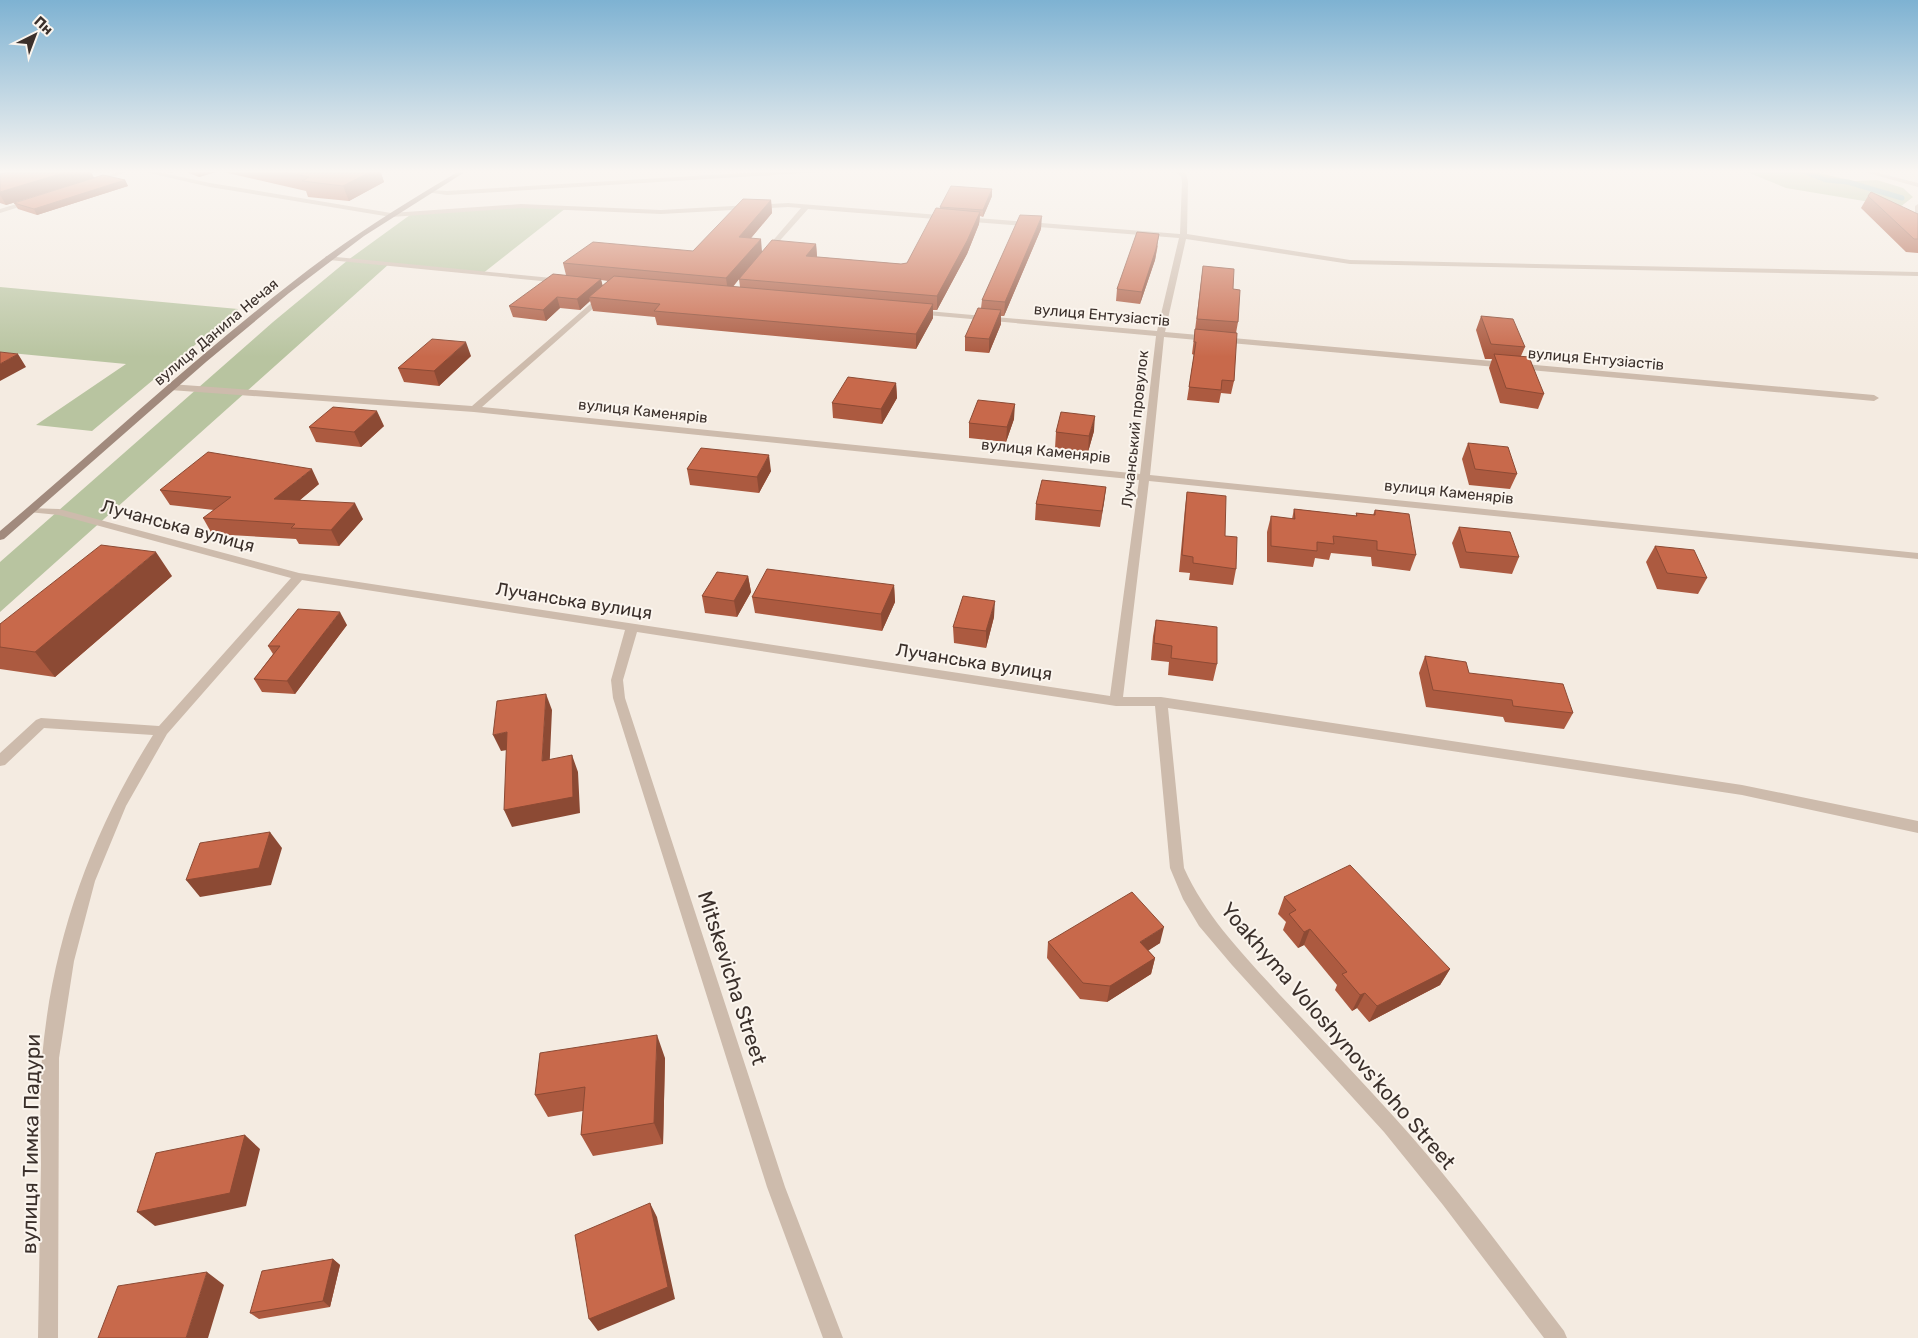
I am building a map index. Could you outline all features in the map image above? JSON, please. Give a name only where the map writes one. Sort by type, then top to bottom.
[{"type":"main road","name":"вулиця Данила Нечая","points":[[0,537],[170,387],[247,322],[329,258],[366,232]]},
{"type":"street","points":[[762,259],[784,232]]},
{"type":"street","points":[[1138,232],[1184,236],[1350,262],[1918,274]]},
{"type":"street","name":"Лучанський провулок","points":[[1116,701],[1145,476],[1160,334],[1184,232]]},
{"type":"street","points":[[329,258],[576,283]]},
{"type":"street","points":[[474,409],[614,286]]},
{"type":"street","name":"вулиця Ентузіастів","points":[[907,312],[1874,398]]},
{"type":"street","name":"вулиця Каменярів","points":[[170,387],[474,409],[1918,556]]},
{"type":"street","name":"Лучанська вулиця","points":[[32,510],[59,512],[299,576],[1116,701],[1160,702],[1742,790],[1918,827]]},
{"type":"street","name":"вулиця Тимка Падури","points":[[48,1338],[51,1048],[67,946],[80,898],[110,819],[143,759],[162,731],[299,576]]},
{"type":"street","name":"Mitskevicha Street","points":[[632,628],[617,680],[619,698],[776,1188],[833,1338]]},
{"type":"street","name":"Yoakhyma Voloshynovs'koho Street","points":[[1160,702],[1177,868],[1188,894],[1205,921],[1238,960],[1390,1126],[1450,1198],[1557,1338]]},
{"type":"street","points":[[0,761],[41,723],[162,731]]},
{"type":"green space","points":[[386,232],[535,232],[482,274],[389,264],[0,612],[0,562],[273,322],[348,260]]},
{"type":"green space","points":[[0,287],[238,309],[92,431],[36,425],[126,364],[0,352]]},
{"type":"building","points":[[711,232],[743,232],[739,237],[761,239],[726,278],[563,263],[593,242],[693,251]]},
{"type":"building","points":[[923,232],[971,232],[937,296],[739,279],[772,240],[816,244],[806,256],[907,263]]},
{"type":"building","points":[[1012,232],[1035,232],[1005,302],[982,300]]},
{"type":"building","points":[[1137,232],[1159,234],[1142,292],[1117,289]]},
{"type":"building","points":[[1907,232],[1918,232],[1918,239],[1914,239]]},
{"type":"building","points":[[1203,266],[1234,269],[1233,289],[1240,290],[1238,322],[1197,319]]},
{"type":"building","points":[[553,274],[601,279],[577,299],[557,297],[543,310],[509,306]]},
{"type":"building","points":[[614,276],[933,304],[916,334],[654,311],[660,304],[589,297]]},
{"type":"building","points":[[978,308],[1001,310],[989,339],[965,337]]},
{"type":"building","points":[[1481,316],[1513,319],[1525,347],[1491,344]]},
{"type":"building","points":[[1195,329],[1237,333],[1234,381],[1222,380],[1221,390],[1189,387],[1196,342],[1194,342]]},
{"type":"building","points":[[432,339],[466,342],[434,371],[398,368]]},
{"type":"building","points":[[0,352],[18,354],[0,364]]},
{"type":"building","points":[[1494,354],[1529,357],[1544,394],[1506,388]]},
{"type":"building","points":[[848,377],[896,383],[881,409],[832,403]]},
{"type":"building","points":[[978,400],[1015,404],[1007,427],[969,423]]},
{"type":"building","points":[[333,407],[377,411],[354,432],[309,427]]},
{"type":"building","points":[[1061,412],[1095,416],[1089,436],[1056,432]]},
{"type":"building","points":[[1468,443],[1508,447],[1517,474],[1475,469]]},
{"type":"building","points":[[701,448],[769,455],[757,477],[687,469]]},
{"type":"building","points":[[208,452],[312,469],[274,499],[355,503],[331,530],[291,528],[295,524],[203,518],[231,497],[160,490]]},
{"type":"building","points":[[1042,480],[1106,487],[1102,511],[1036,504]]},
{"type":"building","points":[[1187,492],[1226,496],[1225,536],[1237,537],[1236,569],[1193,563],[1193,557],[1182,555]]},
{"type":"building","points":[[1294,509],[1357,516],[1356,513],[1375,515],[1375,510],[1409,514],[1416,555],[1377,550],[1377,541],[1333,536],[1334,544],[1317,542],[1317,551],[1271,546],[1271,516],[1295,519]]},
{"type":"building","points":[[1459,527],[1510,532],[1519,557],[1466,552]]},
{"type":"building","points":[[101,545],[156,552],[35,652],[0,647],[0,624]]},
{"type":"building","points":[[1655,546],[1694,550],[1707,578],[1667,573]]},
{"type":"building","points":[[767,569],[894,585],[881,614],[752,597]]},
{"type":"building","points":[[717,572],[748,576],[734,601],[702,596]]},
{"type":"building","points":[[963,596],[995,601],[986,631],[953,627]]},
{"type":"building","points":[[298,609],[340,612],[287,681],[254,679],[280,646],[268,646]]},
{"type":"building","points":[[1156,620],[1217,627],[1217,664],[1171,658],[1172,646],[1154,643]]},
{"type":"building","points":[[1425,656],[1466,662],[1469,673],[1563,684],[1573,713],[1513,706],[1512,700],[1433,690]]},
{"type":"building","points":[[546,694],[542,761],[572,755],[573,797],[504,810],[507,732],[493,735],[497,701]]},
{"type":"building","points":[[270,832],[259,868],[186,880],[200,843]]},
{"type":"building","points":[[1350,865],[1450,969],[1377,1006],[1365,993],[1360,995],[1342,974],[1347,972],[1310,929],[1304,932],[1289,914],[1296,910],[1284,897]]},
{"type":"building","points":[[1132,892],[1164,927],[1140,942],[1155,958],[1110,986],[1083,983],[1048,942]]},
{"type":"building","points":[[657,1035],[654,1123],[581,1135],[585,1087],[535,1095],[540,1053]]},
{"type":"building","points":[[245,1135],[230,1193],[137,1212],[156,1153]]},
{"type":"building","points":[[650,1203],[668,1287],[589,1319],[575,1235]]},
{"type":"building","points":[[333,1259],[323,1301],[250,1313],[262,1271]]},
{"type":"building","points":[[207,1272],[186,1338],[98,1338],[118,1286]]}]
